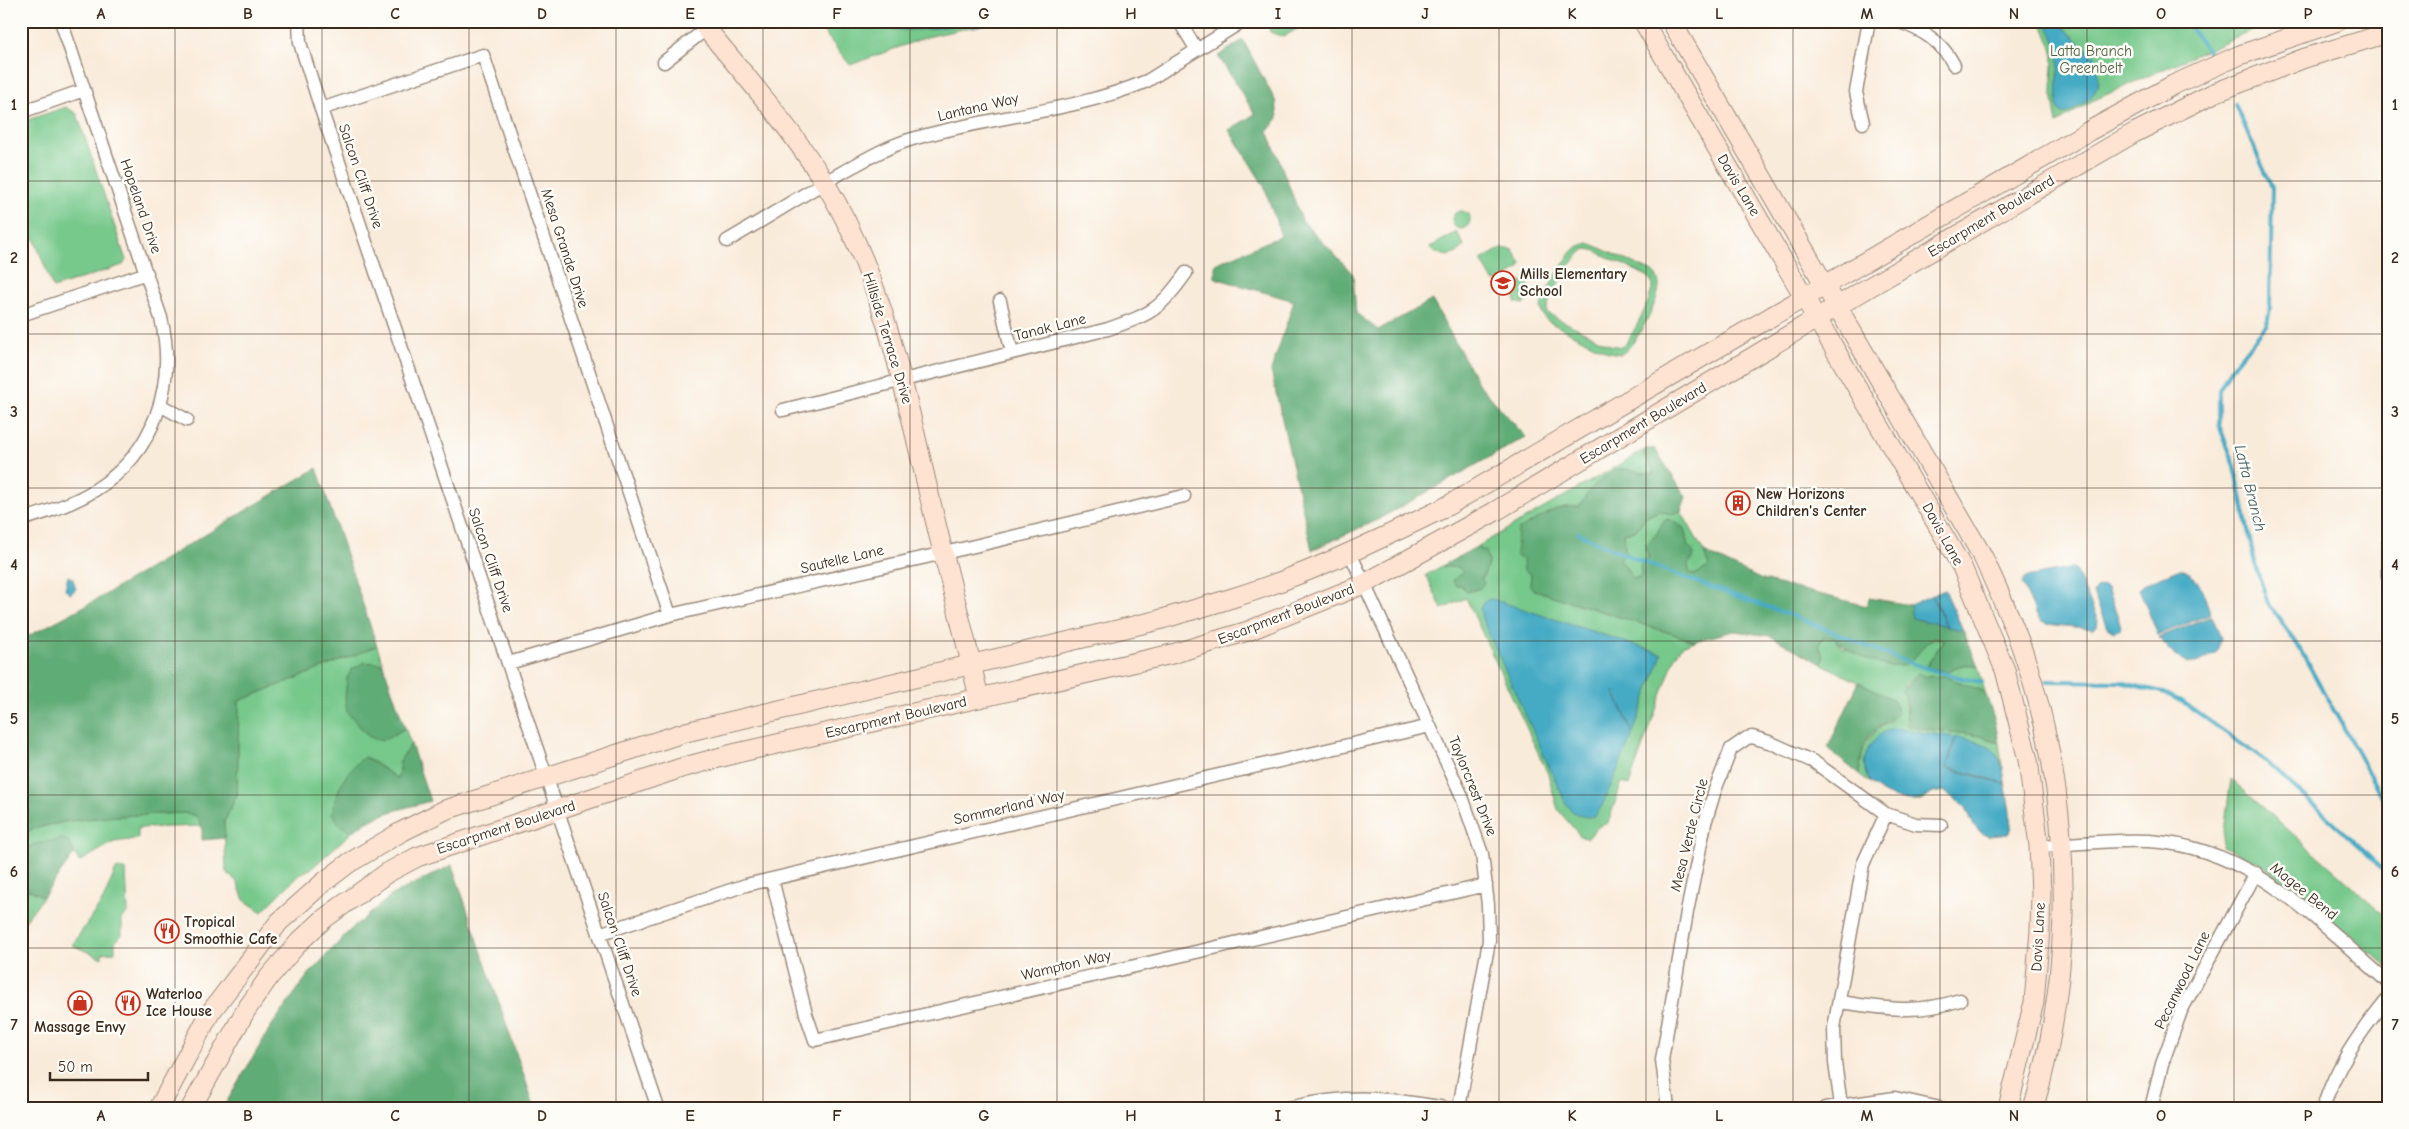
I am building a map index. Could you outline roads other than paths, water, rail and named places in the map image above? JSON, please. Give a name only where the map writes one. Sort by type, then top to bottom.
[{"type":"main road","name":"Davis Lane","points":[[1643,21],[1957,559],[1981,608],[2005,670],[2018,714],[2028,760],[2039,846],[2040,930],[2034,1002],[2008,1108]]},
{"type":"main road","name":"Davis Lane","points":[[1671,21],[1979,549],[2001,597],[2022,651],[2046,737],[2056,790],[2064,886],[2058,990],[2051,1034],[2033,1108]]},
{"type":"main road","name":"Escarpment Boulevard","points":[[159,1108],[210,1013],[279,922],[324,882],[374,847],[445,810],[686,732],[971,663],[1165,619],[1241,596],[1297,576],[1442,509],[2089,132],[2182,81],[2240,55],[2338,21]]},
{"type":"main road","name":"Hillside Terrace Drive","points":[[703,25],[777,116],[825,182],[854,238],[878,296],[903,380],[979,698]]},
{"type":"main road","name":"Escarpment Boulevard","points":[[190,1108],[246,1010],[269,977],[312,929],[358,892],[417,857],[681,768],[736,753],[1117,667],[1239,634],[1364,584],[1511,502],[2100,152],[2214,94],[2305,58],[2388,32]]},
{"type":"main road","points":[[2089,132],[2100,152]]},
{"type":"main road","points":[[198,1037],[223,1051]]},
{"type":"street","name":"Hopeland Drive","points":[[21,520],[83,497],[113,477],[137,452],[145,440],[160,405],[166,383],[167,347],[161,318],[61,21]]},
{"type":"street","name":"Salcon Cliff Drive","points":[[299,21],[300,43],[321,109],[658,1108]]},
{"type":"street","points":[[1179,21],[1197,50]]},
{"type":"street","name":"Lantana Way","points":[[727,241],[875,154],[908,140],[1077,102],[1134,86],[1243,21]]},
{"type":"street","points":[[1862,123],[1856,86],[1869,21]]},
{"type":"street","points":[[1898,21],[1929,35],[1940,44],[1954,65]]},
{"type":"street","points":[[2385,21],[2388,32]]},
{"type":"street","points":[[664,62],[703,25]]},
{"type":"street","name":"Mesa Grande Drive","points":[[321,109],[483,55],[670,615]]},
{"type":"street","points":[[21,112],[84,90]]},
{"type":"street","points":[[21,316],[147,273]]},
{"type":"street","name":"Tanak Lane","points":[[783,410],[1101,331],[1138,318],[1162,305],[1186,273]]},
{"type":"street","points":[[1000,301],[1012,353]]},
{"type":"street","points":[[160,405],[187,420]]},
{"type":"street","name":"Sautelle Lane","points":[[509,663],[670,615],[1184,496]]},
{"type":"street","points":[[2388,545],[2388,576]]},
{"type":"street","name":"Taylorcrest Drive","points":[[1350,553],[1471,818],[1482,854],[1486,884],[1489,941],[1459,1108]]},
{"type":"street","name":"Sommerland Way","points":[[599,934],[691,902],[772,879],[1430,726]]},
{"type":"street","name":"Mesa Verde Circle","points":[[1668,1108],[1662,1060],[1686,922],[1705,823],[1715,790],[1731,749],[1747,738],[1752,737],[1775,745],[1814,762],[1886,814],[1916,824],[1941,825]]},
{"type":"street","points":[[1841,1105],[1835,1063],[1834,1037],[1863,864],[1886,814]]},
{"type":"street","name":"Magee Bend","points":[[2039,846],[2148,841],[2169,843],[2212,854],[2256,874],[2287,895],[2388,982]]},
{"type":"street","name":"Pecanwood Lane","points":[[2151,1108],[2162,1064],[2182,1011],[2256,874]]},
{"type":"street","name":"Wampton Way","points":[[772,879],[806,1014],[815,1040],[1486,884]]},
{"type":"street","points":[[2323,1108],[2331,1082],[2347,1053],[2388,998]]},
{"type":"street","points":[[1840,1002],[1906,1010],[1929,1009],[1960,1000]]},
{"type":"street","points":[[1288,1108],[1357,1097],[1389,1099],[1445,1108]]},
{"type":"street","points":[[1825,1108],[1841,1105],[1872,1106],[1895,1098],[1922,1102],[1940,1108]]},
{"type":"water","points":[[861,21],[997,21],[971,28],[970,22],[931,29],[898,30],[870,26]]},
{"type":"water","points":[[2052,21],[2057,21],[2097,59],[2098,82],[2095,91],[2087,100],[2067,113],[2062,113],[2057,106],[2059,51],[2048,25]]},
{"type":"water","points":[[2073,568],[2077,572],[2098,621],[2094,629],[2046,624],[2040,621],[2022,584],[2026,577]]},
{"type":"water","points":[[2180,569],[2187,571],[2197,581],[2211,614],[2158,635],[2139,589],[2146,583]]},
{"type":"water","points":[[68,576],[73,579],[76,589],[70,594],[65,589]]},
{"type":"water","points":[[2103,586],[2107,588],[2121,626],[2120,629],[2114,632],[2107,628],[2093,593],[2096,588]]},
{"type":"water","points":[[1945,590],[1963,630],[1947,627],[1933,595]]},
{"type":"water","points":[[1932,595],[1946,626],[1912,618],[1910,605]]},
{"type":"water","points":[[1492,599],[1662,654],[1633,733],[1614,691],[1633,734],[1602,806],[1595,816],[1586,817],[1579,815],[1566,804],[1482,619],[1480,608],[1487,600]]},
{"type":"water","points":[[2212,616],[2221,638],[2216,654],[2196,663],[2188,663],[2175,656],[2167,649],[2159,637]]},
{"type":"water","points":[[1894,728],[1955,737],[1946,768],[2005,784],[2012,825],[2009,834],[1988,836],[1983,834],[1974,826],[1966,807],[1944,791],[1938,791],[1919,800],[1905,801],[1888,795],[1874,786],[1868,779],[1865,771],[1866,755],[1869,747],[1880,735]]},
{"type":"water","points":[[1956,737],[1977,742],[1991,749],[2000,761],[2005,783],[1947,767]]},
{"type":"waterway","name":"Latta Branch","points":[[2185,21],[2208,51]]},
{"type":"waterway","name":"Latta Branch","points":[[2235,104],[2272,188],[2270,309],[2267,324],[2230,370],[2219,390],[2219,425],[2235,466],[2255,564],[2268,603],[2297,644],[2388,808]]},
{"type":"waterway","points":[[1578,533],[1656,567],[1790,615],[1909,662],[1957,677],[1982,682]]},
{"type":"waterway","points":[[2047,681],[2120,682],[2162,692],[2183,702],[2268,763],[2388,873]]},
{"type":"place","name":"Mills Elementary School","points":[[1503,283]]},
{"type":"place","name":"New Horizons Children's Center","points":[[1738,503]]},
{"type":"place","name":"Tropical Smoothie Cafe","points":[[167,931]]},
{"type":"place","name":"Massage Envy","points":[[80,1003]]},
{"type":"place","name":"Waterloo Ice House","points":[[128,1003]]},
{"type":"park label","name":"Latta Branch Greenbelt","points":[[2091,60]]}]
